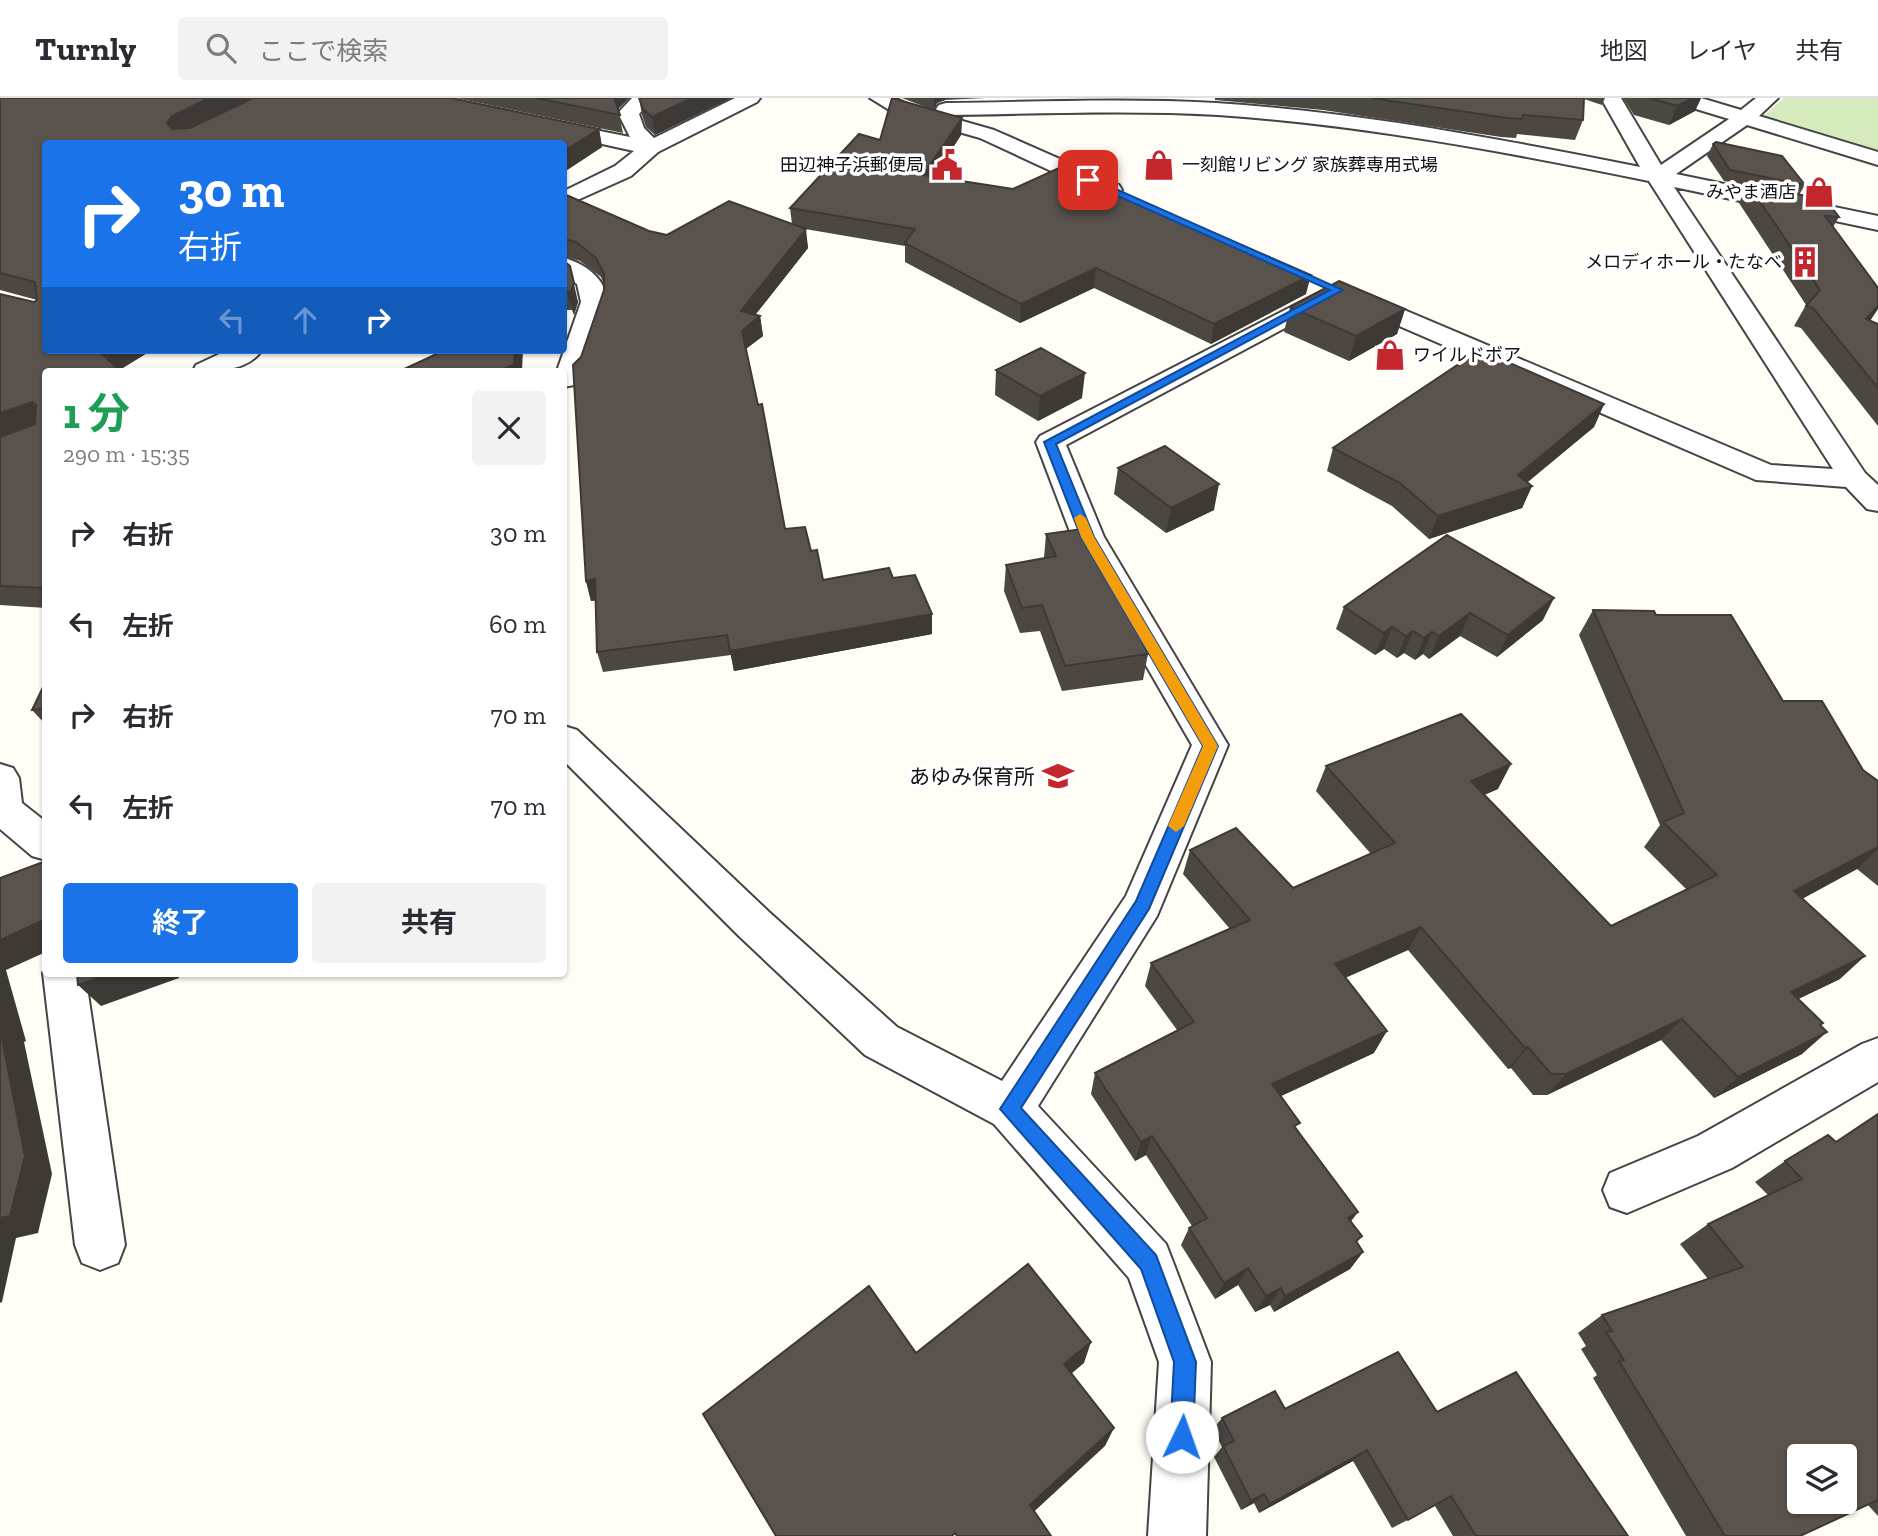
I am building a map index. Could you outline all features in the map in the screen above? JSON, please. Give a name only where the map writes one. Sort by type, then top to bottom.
[{"type":"street","points":[[644,98],[628,113],[635,130],[651,148]]},
{"type":"street","points":[[567,198],[623,171],[651,148],[750,98]]},
{"type":"street","points":[[880,98],[903,110],[987,134],[1138,202]]},
{"type":"street","points":[[1611,98],[1657,177],[1854,479],[1878,502]]},
{"type":"street","points":[[1680,98],[1878,159]]},
{"type":"street","points":[[1657,177],[1743,119],[1768,98]]},
{"type":"street","points":[[903,110],[1154,106],[1251,112],[1449,137],[1878,223]]},
{"type":"street","points":[[533,123],[651,148]]},
{"type":"street","points":[[567,267],[589,281],[594,302],[567,377]]},
{"type":"street","points":[[1010,1109],[1143,904],[1210,746],[1088,537],[1050,442],[1325,285],[1766,474],[1854,479]]},
{"type":"street","points":[[201,364],[235,354]]},
{"type":"street","points":[[567,742],[754,924],[881,1041],[1010,1109],[1149,1262],[1185,1362],[1177,1536]]},
{"type":"street","points":[[0,778],[4,810],[42,842]]},
{"type":"street","points":[[65,977],[100,1245]]},
{"type":"street","points":[[1627,1190],[1714,1152],[1878,1058]]},
{"type":"green space","points":[[1784,98],[1878,98],[1878,152],[1759,120]]},
{"type":"building","points":[[0,98],[209,98],[172,116],[167,123],[172,129],[190,128],[253,98],[451,98],[599,129],[567,149],[567,140],[42,140],[42,354],[102,354],[117,368],[42,368],[42,588],[0,586],[0,437],[35,424],[36,405],[32,402],[0,413],[0,294],[34,302],[37,300],[35,282],[0,273]]},
{"type":"building","points":[[536,98],[614,98],[620,115]]},
{"type":"building","points":[[639,98],[692,98],[652,117],[643,109]]},
{"type":"building","points":[[892,98],[962,118],[923,175],[1013,189],[1061,167],[1311,275],[1214,324],[1096,268],[1021,304],[905,243],[915,229],[790,208],[859,134],[880,140]]},
{"type":"building","points":[[1371,98],[1584,98],[1583,120],[1523,115],[1522,119],[1507,118]]},
{"type":"building","points":[[1649,98],[1693,98],[1677,106]]},
{"type":"building","points":[[1716,142],[1782,156],[1805,185],[1730,170],[1713,144]]},
{"type":"building","points":[[1748,184],[1826,200],[1839,217],[1825,216],[1878,288],[1878,306],[1866,319],[1878,324],[1878,388],[1813,308],[1806,306],[1820,290]]},
{"type":"building","points":[[567,195],[649,231],[667,235],[729,201],[806,229],[741,311],[760,316],[742,331],[758,405],[762,404],[785,529],[805,527],[811,551],[817,550],[823,580],[889,568],[893,578],[915,575],[932,614],[730,651],[727,635],[597,652],[595,579],[586,581],[573,365],[581,357],[604,290],[604,274],[596,258],[576,242],[567,240]]},
{"type":"building","points":[[567,264],[574,283],[569,296]]},
{"type":"building","points":[[1339,281],[1405,309],[1356,336],[1290,307]]},
{"type":"building","points":[[1041,348],[1085,373],[1040,396],[996,370]]},
{"type":"building","points":[[1480,350],[1604,404],[1518,475],[1532,486],[1438,516],[1400,483],[1333,448]]},
{"type":"building","points":[[436,354],[515,354],[514,364],[506,368],[406,368]]},
{"type":"building","points":[[1165,446],[1219,484],[1171,508],[1118,468]]},
{"type":"building","points":[[1082,529],[1119,591],[1148,654],[1065,666],[1042,605],[1022,608],[1006,565],[1056,556],[1046,534]]},
{"type":"building","points":[[1447,535],[1554,598],[1508,635],[1470,613],[1439,636],[1432,632],[1424,638],[1413,631],[1406,636],[1392,627],[1384,633],[1344,607]]},
{"type":"building","points":[[1593,610],[1654,611],[1656,615],[1731,615],[1783,701],[1822,701],[1863,770],[1878,781],[1878,847],[1794,891],[1865,956],[1791,992],[1823,1023],[1820,1025],[1827,1032],[1738,1077],[1682,1019],[1566,1074],[1551,1074],[1528,1047],[1525,1048],[1421,927],[1335,964],[1387,1031],[1272,1084],[1300,1123],[1294,1126],[1358,1212],[1348,1218],[1362,1236],[1356,1241],[1363,1252],[1285,1296],[1281,1288],[1266,1296],[1248,1268],[1224,1283],[1189,1228],[1207,1218],[1152,1136],[1141,1142],[1095,1073],[1194,1022],[1151,963],[1250,920],[1190,850],[1236,828],[1293,888],[1395,843],[1326,766],[1461,714],[1511,764],[1471,781],[1611,926],[1717,875],[1663,822],[1684,813]]},
{"type":"building","points":[[42,689],[42,709],[32,710]]},
{"type":"building","points":[[42,862],[42,921],[0,940],[0,878]]},
{"type":"building","points":[[77,977],[101,977],[78,985]]},
{"type":"building","points":[[0,1029],[25,1156],[10,1216],[0,1218]]},
{"type":"building","points":[[1878,1114],[1878,1500],[1857,1510],[1857,1444],[1787,1444],[1787,1514],[1848,1514],[1800,1536],[1725,1536],[1619,1361],[1624,1360],[1606,1332],[1612,1331],[1602,1315],[1743,1267],[1708,1224],[1802,1179],[1785,1161],[1828,1135],[1836,1142]]},
{"type":"building","points":[[1028,1264],[1091,1342],[1064,1364],[1114,1428],[1030,1505],[1051,1536],[957,1536],[955,1533],[952,1536],[776,1536],[703,1414],[869,1286],[916,1353]]},
{"type":"building","points":[[1398,1352],[1437,1412],[1516,1372],[1628,1536],[1476,1536],[1451,1496],[1408,1520],[1367,1450],[1270,1504],[1264,1494],[1251,1501],[1223,1446],[1234,1441],[1222,1418],[1275,1391],[1285,1409]]},
{"type":"slow traffic","points":[[1080,518],[1088,537],[1210,746],[1176,826]]},
{"type":"place","name":"田辺神子浜郵便局","points":[[947,165]]},
{"type":"place","name":"一刻館リビング 家族葬専用式場","points":[[1159,165]]},
{"type":"place","name":"みやま酒店","points":[[1819,192]]},
{"type":"place","name":"メロディホール・たなべ","points":[[1805,262]]},
{"type":"place","name":"ワイルドボア","points":[[1390,355]]},
{"type":"place","name":"あゆみ保育所","points":[[1058,776]]},
{"type":"route","points":[[1088,180],[1338,290],[1050,442],[1088,537],[1210,746],[1143,904],[1010,1109],[1149,1262],[1185,1362],[1182,1437]]}]
